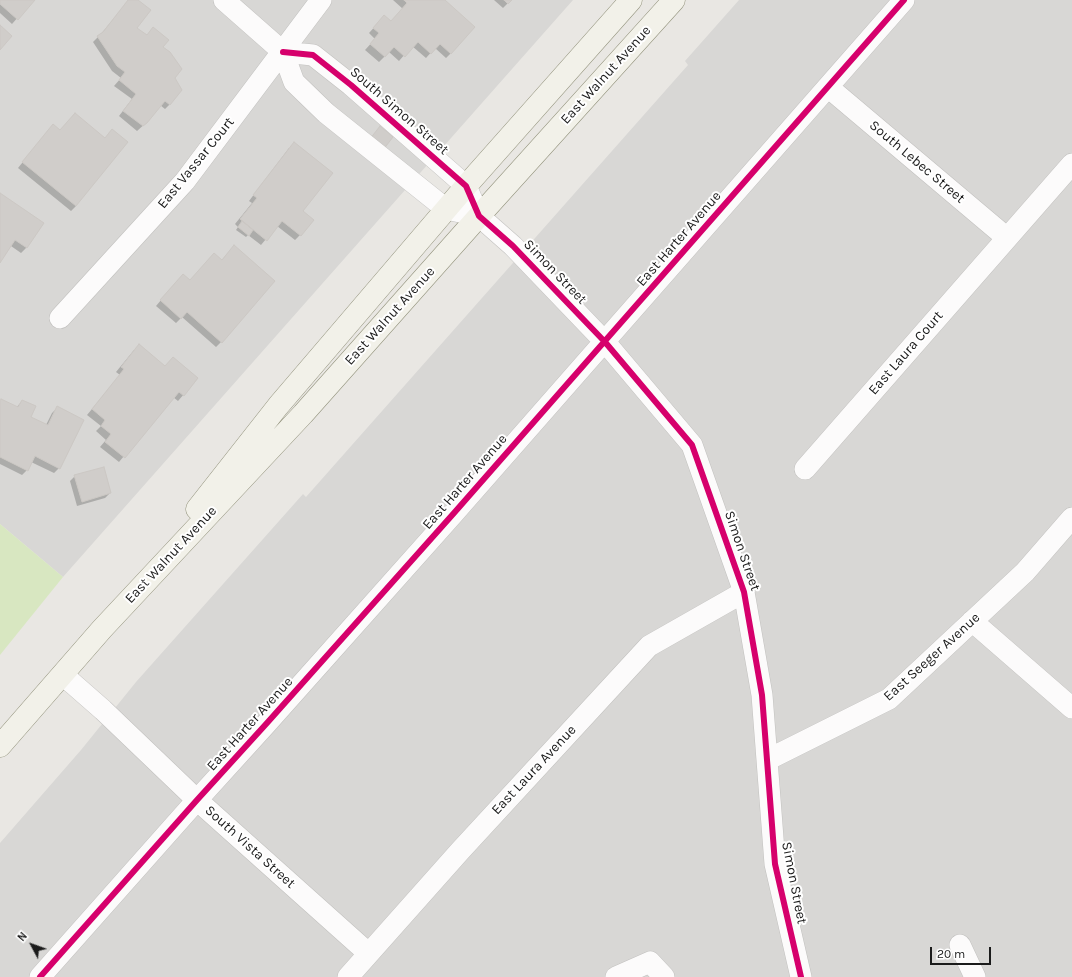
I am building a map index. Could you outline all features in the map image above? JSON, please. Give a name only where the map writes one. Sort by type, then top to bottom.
[{"type":"main road","name":"East Walnut Avenue","points":[[0,746],[102,629],[278,406],[446,209],[631,0]]},
{"type":"main road","name":"East Walnut Avenue","points":[[102,629],[303,414],[674,0]]},
{"type":"street","points":[[224,0],[283,52],[294,82],[326,113],[446,209],[479,216]]},
{"type":"street","name":"East Vassar Court","points":[[60,318],[186,180],[321,0]]},
{"type":"street","name":"East Harter Avenue","points":[[40,977],[423,548],[904,0]]},
{"type":"street","name":"South Simon Street","points":[[283,52],[313,55],[351,85],[466,186],[479,216]]},
{"type":"street","name":"South Lebec Street","points":[[828,87],[1007,238]]},
{"type":"street","points":[[1007,238],[1072,164]]},
{"type":"street","name":"Simon Street","points":[[479,216],[514,246],[605,342],[692,445],[744,592],[762,695],[775,864],[801,977]]},
{"type":"street","name":"East Laura Court","points":[[805,469],[1007,238]]},
{"type":"street","name":"East Seeger Avenue","points":[[767,760],[889,699],[1024,572],[1072,518]]},
{"type":"street","name":"East Laura Avenue","points":[[348,977],[368,953],[649,646],[744,592]]},
{"type":"street","points":[[972,621],[1072,708]]},
{"type":"street","name":"South Vista Street","points":[[63,675],[103,710],[197,800],[368,953]]},
{"type":"street","points":[[960,945],[975,977]]},
{"type":"street","points":[[616,977],[650,962],[664,977]]},
{"type":"shaded area","points":[[0,0],[573,0],[63,577],[0,524]]},
{"type":"shaded area","points":[[739,0],[1072,0],[1072,977],[0,977],[0,843],[81,750],[136,682],[303,494],[306,497],[688,65],[685,61]]},
{"type":"green space","points":[[0,524],[63,577],[0,655]]},
{"type":"building","points":[[0,0],[35,0],[18,20],[0,4]]},
{"type":"building","points":[[128,0],[138,0],[151,10],[137,28],[147,35],[153,27],[169,40],[163,47],[170,52],[182,69],[175,78],[182,90],[170,105],[165,101],[143,126],[123,111],[136,94],[119,80],[125,72],[117,66],[97,36],[103,32]]},
{"type":"building","points":[[404,0],[445,0],[475,27],[451,54],[440,44],[431,54],[418,42],[405,57],[394,47],[385,57],[370,44],[379,33],[373,28],[384,15],[391,21],[407,3]]},
{"type":"building","points":[[504,0],[512,0],[508,4]]},
{"type":"building","points":[[0,25],[12,36],[0,50]]},
{"type":"building","points":[[75,113],[105,138],[112,129],[128,142],[76,206],[22,162],[53,124],[60,130]]},
{"type":"building","points":[[380,126],[393,137],[383,150],[370,139]]},
{"type":"building","points":[[294,142],[333,173],[303,211],[314,220],[301,236],[282,221],[267,241],[240,219],[257,198],[253,195]]},
{"type":"building","points":[[0,193],[44,223],[27,248],[15,240],[0,263]]},
{"type":"building","points":[[242,221],[253,230],[249,236],[238,227]]},
{"type":"building","points":[[234,245],[275,281],[222,343],[187,312],[181,319],[160,300],[183,274],[190,280],[214,253],[222,260]]},
{"type":"building","points":[[139,344],[165,366],[173,357],[198,378],[184,396],[179,392],[125,458],[105,442],[111,434],[101,426],[105,420],[92,409],[124,369],[121,367]]},
{"type":"building","points":[[1,399],[18,407],[22,400],[36,406],[31,417],[48,425],[57,406],[84,420],[60,469],[35,456],[28,471],[0,457]]},
{"type":"building","points":[[104,467],[111,493],[82,502],[74,475]]},
{"type":"cycle path","points":[[40,977],[454,513],[904,0]]},
{"type":"cycle path","points":[[283,52],[313,55],[351,85],[466,186],[479,216],[513,246],[605,342],[692,445],[744,592],[762,695],[775,864],[801,977]]}]
